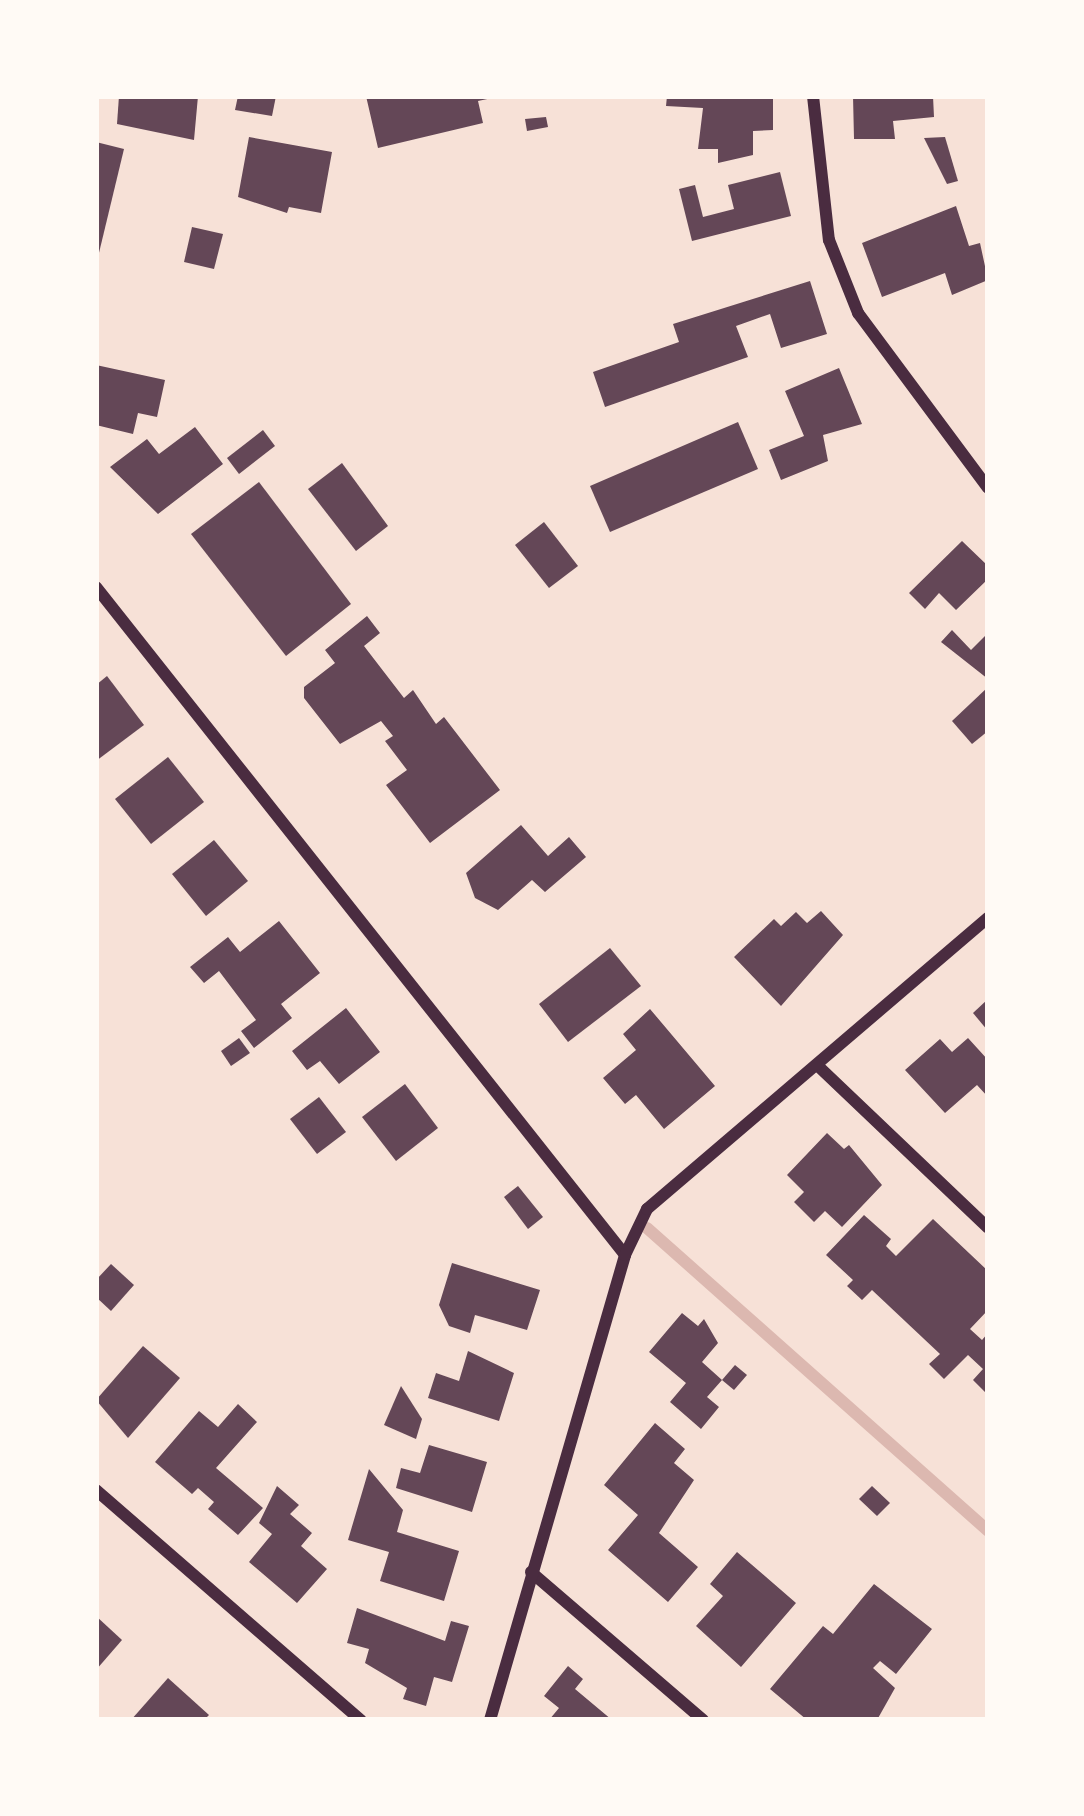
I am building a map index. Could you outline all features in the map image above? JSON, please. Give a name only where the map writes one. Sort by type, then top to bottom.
[{"type":"street","points":[[813,96],[829,240],[858,313],[988,488]]},
{"type":"street","points":[[96,587],[625,1255]]},
{"type":"street","points":[[490,1720],[625,1255],[647,1210],[988,918]]},
{"type":"street","points":[[817,1065],[988,1228]]},
{"type":"street","points":[[96,1490],[362,1720]]},
{"type":"street","points":[[531,1572],[703,1720]]},
{"type":"building","points":[[119,96],[198,96],[194,140],[117,124]]},
{"type":"building","points":[[238,96],[276,96],[272,116],[235,110]]},
{"type":"building","points":[[366,96],[492,98],[478,101],[483,123],[378,148]]},
{"type":"building","points":[[667,96],[773,96],[773,130],[753,131],[753,155],[718,163],[718,149],[698,149],[703,108],[666,106]]},
{"type":"building","points":[[853,96],[933,96],[934,117],[893,121],[895,139],[854,139]]},
{"type":"building","points":[[546,117],[548,127],[527,131],[525,119]]},
{"type":"building","points":[[249,137],[332,152],[321,213],[289,207],[287,213],[238,197]]},
{"type":"building","points":[[945,137],[958,181],[947,184],[924,138]]},
{"type":"building","points":[[96,142],[124,149],[98,257],[96,257]]},
{"type":"building","points":[[780,172],[791,216],[692,241],[679,189],[695,185],[703,217],[734,209],[728,185]]},
{"type":"building","points":[[956,206],[969,246],[980,243],[988,280],[952,295],[945,273],[882,297],[862,243]]},
{"type":"building","points":[[192,227],[223,234],[214,269],[184,262]]},
{"type":"building","points":[[810,281],[827,334],[781,348],[770,314],[736,326],[748,357],[605,407],[593,372],[679,342],[673,324]]},
{"type":"building","points":[[96,365],[165,380],[157,417],[138,413],[133,434],[96,425]]},
{"type":"building","points":[[839,368],[862,424],[823,435],[828,461],[781,480],[769,450],[804,436],[785,391]]},
{"type":"building","points":[[738,422],[758,469],[610,532],[590,486]]},
{"type":"building","points":[[195,427],[223,464],[158,514],[110,467],[147,439],[159,454]]},
{"type":"building","points":[[263,430],[275,446],[239,474],[227,458]]},
{"type":"building","points":[[342,463],[388,526],[356,551],[308,489]]},
{"type":"building","points":[[259,482],[351,604],[286,656],[191,534]]},
{"type":"building","points":[[544,522],[578,566],[549,588],[515,545]]},
{"type":"building","points":[[962,541],[988,566],[988,579],[956,610],[939,593],[925,609],[909,593]]},
{"type":"building","points":[[367,616],[380,633],[364,646],[404,698],[413,690],[436,724],[444,717],[500,790],[430,843],[386,785],[407,770],[385,741],[393,736],[381,721],[340,744],[304,698],[304,687],[335,663],[325,650]]},
{"type":"building","points":[[952,630],[971,650],[988,633],[988,679],[941,642]]},
{"type":"building","points":[[107,676],[144,725],[96,761],[96,685]]},
{"type":"building","points":[[988,687],[988,731],[972,744],[952,721]]},
{"type":"building","points":[[168,757],[204,802],[151,844],[115,799]]},
{"type":"building","points":[[521,825],[548,856],[569,837],[586,857],[545,892],[532,880],[498,910],[475,898],[466,873]]},
{"type":"building","points":[[214,840],[248,881],[206,916],[172,874]]},
{"type":"building","points":[[821,911],[843,935],[781,1006],[734,957],[774,919],[781,926],[796,912],[807,923]]},
{"type":"building","points":[[279,921],[320,973],[281,1004],[292,1018],[254,1048],[241,1031],[256,1020],[219,971],[204,983],[190,967],[228,937],[240,952]]},
{"type":"building","points":[[610,948],[641,986],[568,1042],[539,1004]]},
{"type":"building","points":[[988,999],[988,1031],[973,1013]]},
{"type":"building","points":[[346,1008],[380,1052],[339,1084],[320,1061],[307,1070],[292,1051]]},
{"type":"building","points":[[650,1009],[715,1086],[664,1129],[636,1095],[625,1104],[603,1078],[636,1050],[623,1034]]},
{"type":"building","points":[[239,1038],[250,1053],[231,1066],[221,1051]]},
{"type":"building","points":[[968,1038],[988,1060],[988,1097],[977,1085],[945,1113],[905,1070],[940,1039],[952,1052]]},
{"type":"building","points":[[405,1084],[438,1128],[396,1161],[362,1117]]},
{"type":"building","points":[[319,1097],[346,1132],[317,1154],[290,1119]]},
{"type":"building","points":[[827,1133],[844,1149],[849,1145],[882,1185],[842,1227],[825,1211],[814,1222],[794,1202],[804,1192],[787,1175]]},
{"type":"building","points":[[518,1186],[543,1217],[528,1229],[504,1197]]},
{"type":"building","points":[[864,1215],[891,1239],[886,1246],[896,1256],[933,1219],[988,1271],[988,1310],[970,1329],[982,1340],[988,1333],[988,1395],[973,1380],[983,1369],[968,1355],[944,1379],[929,1364],[940,1354],[872,1290],[862,1300],[847,1286],[853,1280],[826,1255]]},
{"type":"building","points":[[452,1263],[540,1290],[527,1330],[475,1315],[470,1333],[449,1326],[439,1305]]},
{"type":"building","points":[[111,1264],[134,1285],[111,1311],[96,1297],[96,1280]]},
{"type":"building","points":[[682,1313],[698,1326],[704,1319],[718,1343],[702,1362],[722,1380],[707,1397],[719,1407],[701,1429],[670,1402],[686,1383],[649,1352]]},
{"type":"building","points":[[143,1346],[180,1378],[128,1438],[96,1400]]},
{"type":"building","points":[[468,1351],[514,1373],[499,1421],[428,1398],[436,1373],[459,1381]]},
{"type":"building","points":[[735,1365],[747,1375],[734,1390],[722,1380]]},
{"type":"building","points":[[401,1386],[422,1419],[416,1439],[384,1425]]},
{"type":"building","points":[[238,1404],[257,1422],[216,1468],[263,1508],[238,1535],[208,1509],[214,1502],[198,1488],[192,1494],[155,1462],[199,1411],[218,1427]]},
{"type":"building","points":[[655,1423],[685,1449],[674,1463],[694,1480],[659,1533],[698,1567],[668,1602],[608,1550],[638,1515],[604,1485]]},
{"type":"building","points":[[429,1445],[487,1462],[472,1512],[396,1488],[401,1468],[420,1473]]},
{"type":"building","points":[[369,1469],[403,1510],[397,1532],[459,1551],[444,1601],[380,1581],[389,1552],[348,1540]]},
{"type":"building","points":[[277,1486],[299,1505],[290,1514],[312,1533],[301,1546],[327,1569],[297,1603],[249,1562],[272,1534],[259,1523]]},
{"type":"building","points":[[872,1486],[890,1503],[877,1516],[859,1499]]},
{"type":"building","points":[[737,1552],[796,1603],[741,1667],[696,1626],[723,1596],[710,1584]]},
{"type":"building","points":[[874,1584],[932,1629],[896,1674],[880,1661],[873,1668],[895,1688],[877,1720],[807,1720],[770,1689],[823,1626],[833,1634]]},
{"type":"building","points":[[357,1608],[445,1641],[451,1621],[469,1626],[452,1682],[434,1677],[426,1706],[403,1699],[407,1688],[365,1663],[369,1649],[347,1643]]},
{"type":"building","points":[[96,1616],[122,1640],[96,1670]]},
{"type":"building","points":[[568,1666],[583,1679],[575,1689],[612,1720],[549,1720],[559,1708],[544,1696]]},
{"type":"building","points":[[168,1678],[209,1715],[204,1720],[131,1720]]},
{"type":"waterway","points":[[647,1228],[988,1531]]}]
